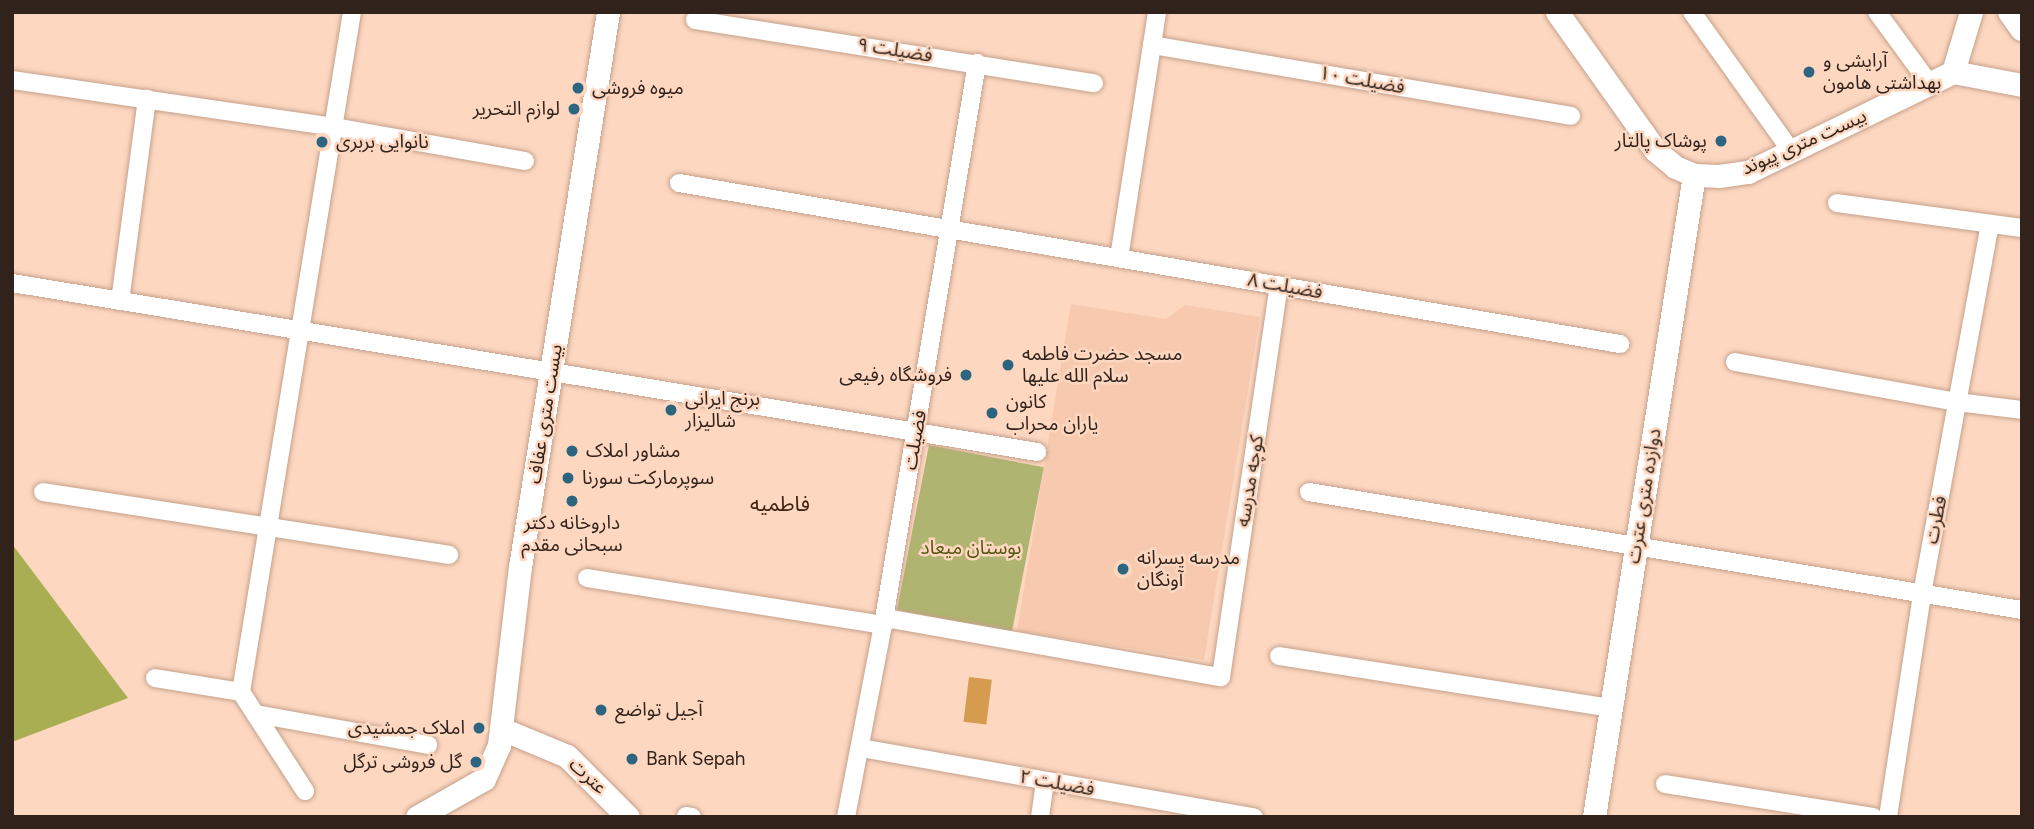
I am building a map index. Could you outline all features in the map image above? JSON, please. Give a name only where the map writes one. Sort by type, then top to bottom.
[{"type":"main road","points":[[2010,12],[2022,29]]},
{"type":"street","points":[[305,791],[241,692],[352,12]]},
{"type":"street","name":"بیست متری عفاف","points":[[417,817],[484,779],[497,754],[520,567],[608,12]]},
{"type":"street","points":[[1119,258],[1157,12]]},
{"type":"street","name":"بیست متری پیوند","points":[[1557,12],[1656,150],[1675,167],[1695,175],[1719,177],[1748,172],[1953,72]]},
{"type":"street","points":[[1692,12],[1792,152]]},
{"type":"street","points":[[1877,12],[1929,83]]},
{"type":"street","points":[[1971,12],[1953,72],[2022,85]]},
{"type":"street","name":"فضیلت ۹","points":[[695,20],[1094,83]]},
{"type":"street","name":"فضیلت ۱۰","points":[[1152,45],[1571,116]]},
{"type":"street","name":"فضیلت","points":[[846,817],[884,622],[977,63]]},
{"type":"street","points":[[12,80],[334,127],[525,161]]},
{"type":"street","points":[[120,301],[146,99]]},
{"type":"street","name":"دوازده متری عترت","points":[[1594,817],[1695,175]]},
{"type":"street","name":"فضیلت ۸","points":[[679,183],[1620,344]]},
{"type":"street","points":[[1837,203],[2022,228]]},
{"type":"street","name":"فطرت","points":[[1888,817],[1922,594],[1990,225]]},
{"type":"street","points":[[12,283],[917,430],[1037,452]]},
{"type":"street","name":"کوچه مدرسه","points":[[884,622],[1221,677],[1279,285]]},
{"type":"street","points":[[1735,362],[1958,402],[2022,410]]},
{"type":"street","points":[[43,492],[449,555]]},
{"type":"street","points":[[1309,492],[1637,544],[2022,610]]},
{"type":"street","points":[[587,578],[884,622]]},
{"type":"street","points":[[1279,656],[1611,708]]},
{"type":"street","points":[[155,678],[241,692]]},
{"type":"street","points":[[256,714],[428,745]]},
{"type":"street","name":"عترت","points":[[502,729],[567,755],[628,817]]},
{"type":"street","name":"فضیلت ۲","points":[[861,748],[1254,817]]},
{"type":"street","points":[[1040,817],[1045,781]]},
{"type":"street","points":[[1665,784],[1872,817]]},
{"type":"street","points":[[686,816],[692,817]]},
{"type":"shaded area","points":[[1071,304],[1166,319],[1185,305],[1260,317],[1204,660],[1017,631]]},
{"type":"green space","name":"بوستان میعاد","points":[[929,445],[1044,467],[1012,632],[897,610]]},
{"type":"green space","points":[[12,544],[128,698],[12,742]]},
{"type":"building","points":[[969,677],[992,680],[986,724],[964,722]]},
{"type":"place","name":"آرایشی و بهداشتی هامون","points":[[1809,72]]},
{"type":"place","name":"میوه فروشی","points":[[578,88]]},
{"type":"place","name":"لوازم التحریر","points":[[574,109]]},
{"type":"place","name":"پوشاک پالتار","points":[[1721,141]]},
{"type":"place","name":"نانوایی بربری","points":[[322,142]]},
{"type":"place","name":"مسجد حضرت فاطمه سلام الله علیها","points":[[1008,365]]},
{"type":"place","name":"فروشگاه رفیعی","points":[[966,375]]},
{"type":"place","name":"برنج ایرانی شالیزار","points":[[671,410]]},
{"type":"place","name":"کانون یاران محراب","points":[[992,413]]},
{"type":"place","name":"مشاور املاک","points":[[572,451]]},
{"type":"place","name":"سوپرمارکت سورنا","points":[[568,478]]},
{"type":"place","name":"داروخانه دکتر سبحانی مقدم","points":[[572,501]]},
{"type":"place","name":"مدرسه پسرانه آونگان","points":[[1123,569]]},
{"type":"place","name":"آجیل تواضع","points":[[601,710]]},
{"type":"place","name":"املاک جمشیدی","points":[[479,728]]},
{"type":"place","name":"Bank Sepah","points":[[632,759]]},
{"type":"place","name":"گل فروشی ترگل","points":[[476,762]]},
{"type":"district","name":"فاطمیه","points":[[780,504]]}]
